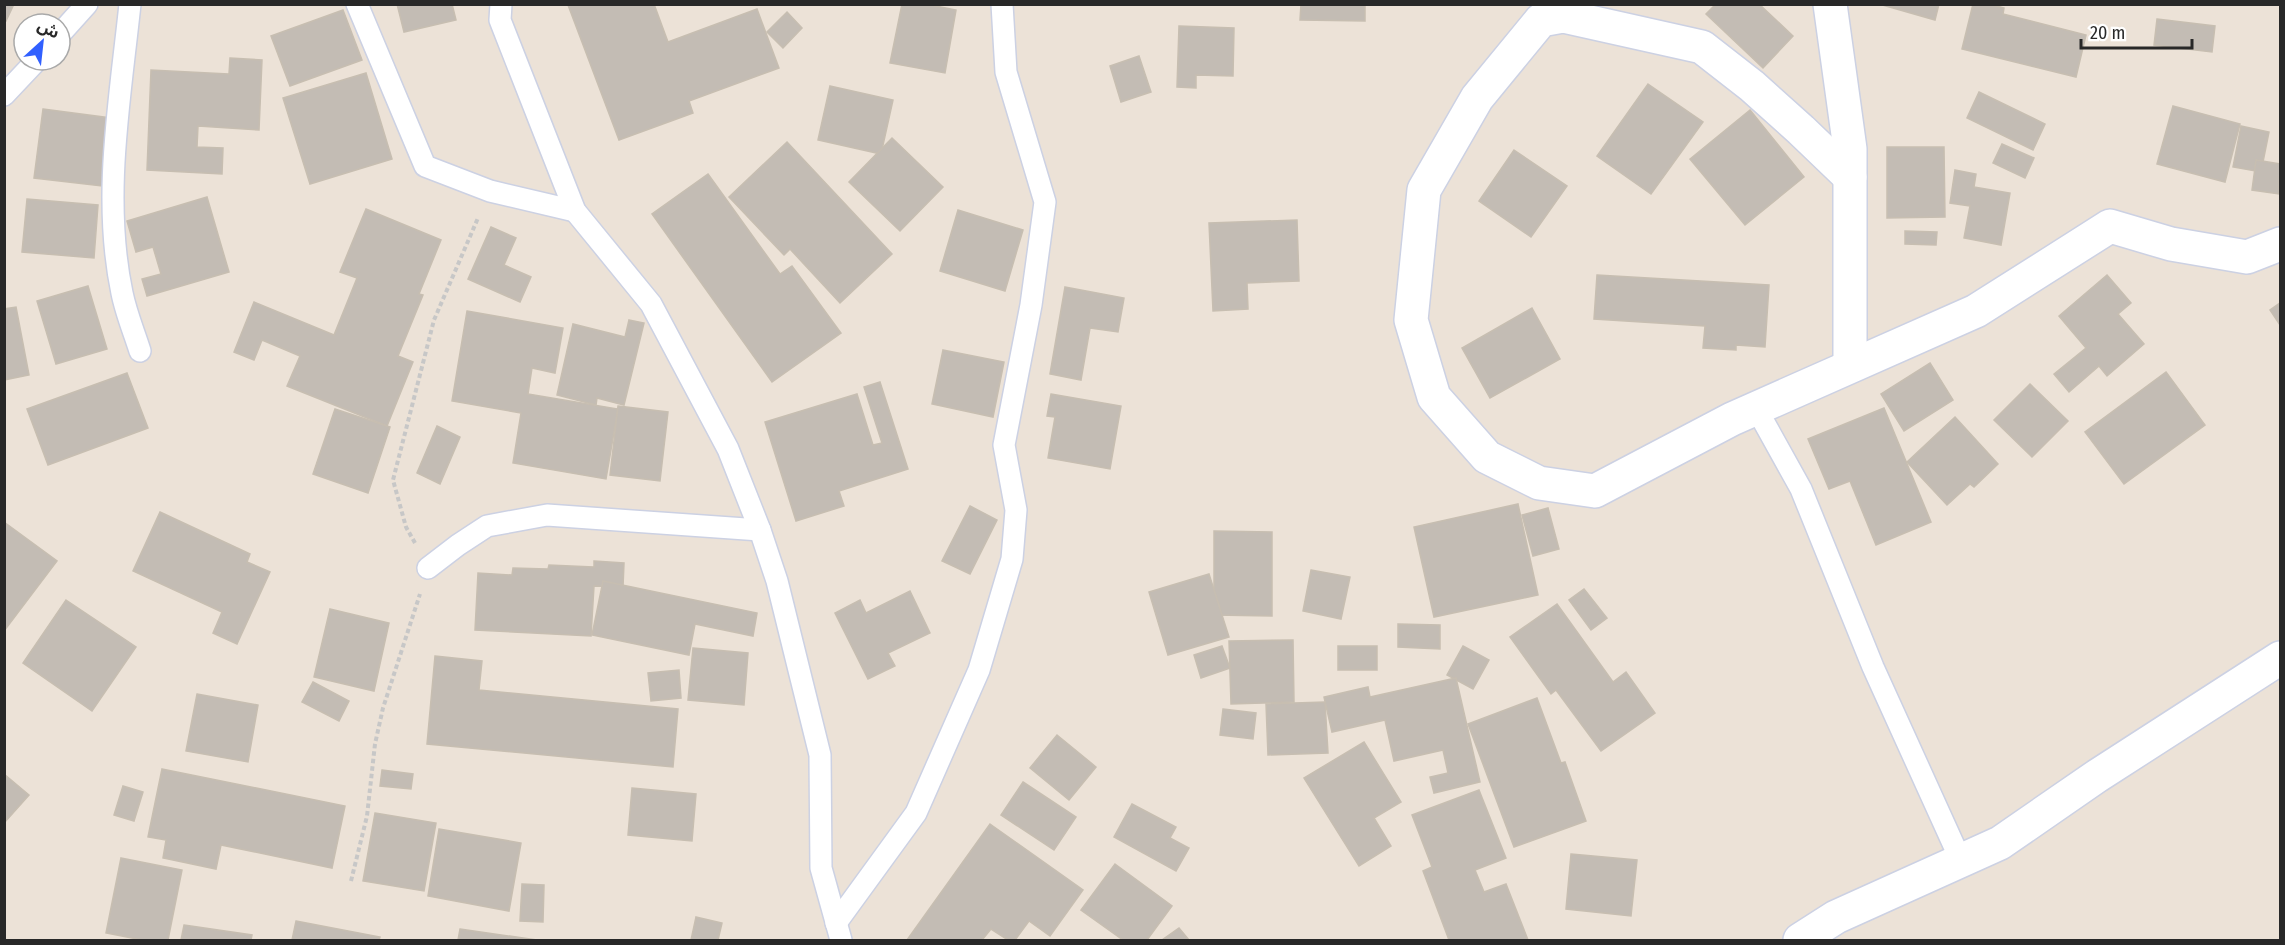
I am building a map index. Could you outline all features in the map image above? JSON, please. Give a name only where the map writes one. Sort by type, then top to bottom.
[{"type":"street","points":[[1830,4],[1850,149],[1850,366]]},
{"type":"street","points":[[1850,177],[1793,123],[1702,46],[1563,16],[1540,20],[1477,98],[1424,190],[1411,320],[1434,397],[1487,457],[1539,483],[1595,491],[1756,408],[1976,311],[2110,226],[2171,244],[2247,257],[2280,244]]},
{"type":"street","points":[[1800,940],[1836,917],[2000,843],[2097,776],[2280,658]]},
{"type":"lane","points":[[72,21],[87,4]]},
{"type":"lane","points":[[130,4],[112,174],[115,241],[122,294],[140,351]]},
{"type":"lane","points":[[357,4],[424,166],[490,192],[575,211]]},
{"type":"lane","points":[[501,4],[500,20],[575,211],[651,304],[728,449],[760,530],[777,581],[820,755],[821,868],[838,932]]},
{"type":"lane","points":[[838,932],[916,813],[979,670],[1012,559],[1016,510],[1004,445],[1031,305],[1045,202],[1006,72],[1002,4]]},
{"type":"lane","points":[[4,95],[26,72]]},
{"type":"lane","points":[[1756,408],[1801,489],[1873,667],[1960,861]]},
{"type":"lane","points":[[429,568],[458,544],[487,526],[547,515],[760,530]]},
{"type":"path","points":[[351,881],[367,816],[375,744],[383,708],[429,568],[406,527],[393,480],[434,320],[490,192]]},
{"type":"building","points":[[4,4],[14,4],[6,21],[4,20]]},
{"type":"building","points":[[397,4],[452,4],[456,20],[404,32]]},
{"type":"building","points":[[654,4],[668,42],[757,9],[779,68],[689,101],[693,113],[619,140],[568,5]]},
{"type":"building","points":[[902,4],[926,4],[956,10],[945,73],[890,63]]},
{"type":"building","points":[[1301,4],[1365,4],[1365,21],[1300,20]]},
{"type":"building","points":[[1716,4],[1759,4],[1793,36],[1763,68],[1706,14]]},
{"type":"building","points":[[1879,4],[1939,4],[1935,20]]},
{"type":"building","points":[[1973,4],[1990,4],[2004,8],[2003,14],[2086,35],[2076,77],[1962,49]]},
{"type":"building","points":[[343,10],[362,60],[290,86],[271,36]]},
{"type":"building","points":[[787,12],[802,28],[783,48],[767,32]]},
{"type":"building","points":[[2157,19],[2215,26],[2212,52],[2154,45]]},
{"type":"building","points":[[1179,26],[1234,28],[1233,76],[1196,75],[1196,88],[1177,87]]},
{"type":"building","points":[[1139,56],[1151,92],[1121,102],[1110,66]]},
{"type":"building","points":[[230,58],[262,60],[259,130],[198,126],[197,147],[223,148],[222,174],[147,170],[151,70],[229,74]]},
{"type":"building","points":[[366,73],[392,159],[310,184],[283,98]]},
{"type":"building","points":[[1648,84],[1703,122],[1651,194],[1597,156]]},
{"type":"building","points":[[830,86],[893,100],[881,154],[818,140]]},
{"type":"building","points":[[1979,92],[2045,124],[2033,150],[1967,118]]},
{"type":"building","points":[[2173,106],[2240,124],[2225,182],[2157,164]]},
{"type":"building","points":[[43,109],[111,118],[102,186],[34,178]]},
{"type":"building","points":[[1750,110],[1804,177],[1745,225],[1690,159]]},
{"type":"building","points":[[2241,126],[2269,132],[2261,172],[2233,167]]},
{"type":"building","points":[[892,138],[943,187],[900,231],[849,182]]},
{"type":"building","points":[[787,142],[892,254],[840,303],[790,249],[784,255],[729,197]]},
{"type":"building","points":[[2002,144],[2034,158],[2025,178],[1993,163]]},
{"type":"building","points":[[1887,147],[1944,147],[1945,217],[1887,218]]},
{"type":"building","points":[[1514,150],[1567,186],[1531,237],[1479,201]]},
{"type":"building","points":[[2256,160],[2280,164],[2279,194],[2252,190]]},
{"type":"building","points":[[1955,170],[1976,174],[1974,187],[2010,193],[2001,245],[1964,238],[1970,206],[1950,203]]},
{"type":"building","points":[[708,174],[780,274],[792,266],[841,333],[772,382],[652,214]]},
{"type":"building","points":[[207,197],[229,272],[147,296],[142,279],[161,274],[153,247],[136,252],[127,221]]},
{"type":"building","points":[[27,199],[98,205],[94,258],[22,252]]},
{"type":"building","points":[[366,209],[441,240],[419,294],[423,295],[398,356],[413,362],[387,426],[287,386],[300,356],[262,340],[254,360],[234,352],[254,302],[334,335],[357,278],[340,272]]},
{"type":"building","points":[[958,210],[1023,230],[1005,291],[940,271]]},
{"type":"building","points":[[1297,220],[1299,281],[1247,283],[1248,309],[1213,311],[1209,223]]},
{"type":"building","points":[[491,227],[516,238],[504,265],[531,277],[520,302],[468,279]]},
{"type":"building","points":[[1905,231],[1937,232],[1936,245],[1905,244]]},
{"type":"building","points":[[1597,275],[1769,285],[1765,347],[1736,345],[1736,350],[1703,348],[1705,326],[1594,319]]},
{"type":"building","points":[[2107,275],[2131,303],[2118,314],[2144,344],[2107,376],[2099,366],[2069,392],[2054,374],[2086,348],[2059,316]]},
{"type":"building","points":[[88,286],[107,349],[56,364],[37,301]]},
{"type":"building","points":[[1065,287],[1124,298],[1118,332],[1090,328],[1081,380],[1050,374]]},
{"type":"building","points":[[2280,303],[2280,325],[2270,310]]},
{"type":"building","points":[[16,307],[29,375],[4,380],[4,309]]},
{"type":"building","points":[[1532,308],[1560,359],[1490,398],[1462,348]]},
{"type":"building","points":[[467,311],[563,328],[555,373],[532,368],[528,394],[618,409],[606,479],[513,463],[521,413],[452,401]]},
{"type":"building","points":[[629,320],[644,323],[624,405],[597,398],[596,405],[557,395],[573,324],[625,337]]},
{"type":"building","points":[[943,350],[1004,362],[993,417],[932,404]]},
{"type":"building","points":[[1930,363],[1953,400],[1904,431],[1881,394]]},
{"type":"building","points":[[2166,372],[2205,425],[2124,484],[2085,432]]},
{"type":"building","points":[[127,373],[148,428],[48,465],[27,409]]},
{"type":"building","points":[[880,382],[908,469],[839,491],[844,506],[796,521],[765,422],[857,394],[873,445],[882,443],[864,387]]},
{"type":"building","points":[[2030,384],[2068,421],[2032,457],[1994,420]]},
{"type":"building","points":[[1051,394],[1121,406],[1110,469],[1048,458],[1055,417],[1047,416]]},
{"type":"building","points":[[618,406],[668,412],[660,481],[610,475]]},
{"type":"building","points":[[1884,408],[1931,522],[1876,545],[1850,481],[1829,489],[1808,439]]},
{"type":"building","points":[[335,409],[390,427],[368,493],[313,474]]},
{"type":"building","points":[[1955,417],[1998,464],[1974,487],[1970,484],[1947,505],[1907,462]]},
{"type":"building","points":[[437,426],[460,437],[440,484],[417,473]]},
{"type":"building","points":[[1518,504],[1538,595],[1434,617],[1414,527]]},
{"type":"building","points":[[970,506],[997,520],[970,574],[942,561]]},
{"type":"building","points":[[1548,508],[1559,549],[1533,556],[1522,515]]},
{"type":"building","points":[[160,512],[250,554],[247,562],[270,572],[237,644],[213,633],[222,612],[133,571]]},
{"type":"building","points":[[4,522],[57,561],[4,631]]},
{"type":"building","points":[[1214,531],[1272,532],[1272,616],[1214,615]]},
{"type":"building","points":[[594,561],[624,563],[623,587],[594,586],[591,636],[475,630],[478,573],[512,575],[513,568],[548,569],[549,565],[594,567]]},
{"type":"building","points":[[1311,570],[1350,577],[1341,619],[1303,611]]},
{"type":"building","points":[[1209,574],[1229,637],[1168,655],[1149,592]]},
{"type":"building","points":[[603,581],[757,613],[753,636],[695,624],[689,655],[592,635]]},
{"type":"building","points":[[1584,589],[1607,618],[1591,630],[1569,600]]},
{"type":"building","points":[[910,591],[930,633],[888,653],[895,666],[868,679],[835,613],[860,600],[866,613]]},
{"type":"building","points":[[66,600],[136,647],[92,711],[23,663]]},
{"type":"building","points":[[1557,604],[1613,682],[1626,672],[1655,713],[1601,751],[1556,690],[1551,694],[1510,637]]},
{"type":"building","points":[[330,609],[389,623],[374,691],[314,677]]},
{"type":"building","points":[[1398,624],[1440,625],[1440,649],[1398,647]]},
{"type":"building","points":[[1293,640],[1294,702],[1231,704],[1229,641]]},
{"type":"building","points":[[1222,646],[1230,668],[1201,678],[1194,655]]},
{"type":"building","points":[[1338,646],[1377,646],[1377,670],[1338,670]]},
{"type":"building","points":[[1463,646],[1489,660],[1473,689],[1447,675]]},
{"type":"building","points":[[693,648],[748,653],[744,705],[688,700]]},
{"type":"building","points":[[435,656],[482,661],[479,690],[678,709],[673,767],[427,744]]},
{"type":"building","points":[[679,670],[681,698],[651,701],[648,673]]},
{"type":"building","points":[[1456,678],[1480,782],[1434,793],[1430,777],[1448,773],[1443,750],[1394,761],[1385,720],[1332,732],[1324,697],[1368,687],[1370,697]]},
{"type":"building","points":[[313,682],[349,701],[339,721],[302,702]]},
{"type":"building","points":[[197,694],[258,705],[248,762],[186,751]]},
{"type":"building","points":[[1537,698],[1561,763],[1565,762],[1586,821],[1514,847],[1468,724]]},
{"type":"building","points":[[1325,702],[1328,753],[1268,755],[1266,704]]},
{"type":"building","points":[[1223,709],[1256,713],[1253,739],[1220,735]]},
{"type":"building","points":[[1057,735],[1096,767],[1069,800],[1030,768]]},
{"type":"building","points":[[1364,742],[1401,802],[1374,818],[1391,846],[1359,866],[1304,778]]},
{"type":"building","points":[[162,769],[345,806],[332,868],[221,845],[216,869],[163,858],[166,840],[148,837]]},
{"type":"building","points":[[382,770],[413,774],[411,789],[380,786]]},
{"type":"building","points":[[4,774],[29,795],[4,823]]},
{"type":"building","points":[[1023,782],[1076,817],[1054,850],[1001,815]]},
{"type":"building","points":[[123,786],[143,792],[134,821],[114,815]]},
{"type":"building","points":[[632,788],[696,794],[692,841],[628,835]]},
{"type":"building","points":[[1479,790],[1506,858],[1475,870],[1484,892],[1506,884],[1528,940],[1449,940],[1423,871],[1432,867],[1412,815]]},
{"type":"building","points":[[1132,804],[1176,827],[1170,838],[1189,848],[1176,871],[1114,837]]},
{"type":"building","points":[[375,813],[436,823],[424,891],[363,881]]},
{"type":"building","points":[[990,824],[1083,890],[1050,936],[1029,921],[1015,940],[1008,940],[991,929],[982,940],[907,940]]},
{"type":"building","points":[[439,829],[521,843],[509,911],[428,896]]},
{"type":"building","points":[[1571,854],[1637,860],[1631,916],[1566,909]]},
{"type":"building","points":[[121,858],[182,870],[168,940],[142,940],[106,933]]},
{"type":"building","points":[[1115,864],[1172,906],[1147,940],[1123,940],[1081,910]]},
{"type":"building","points":[[522,884],[544,885],[543,922],[520,921]]},
{"type":"building","points":[[696,917],[722,923],[718,940],[691,940]]},
{"type":"building","points":[[296,921],[380,937],[379,940],[292,940]]},
{"type":"building","points":[[184,925],[252,935],[251,940],[181,940]]},
{"type":"building","points":[[1179,928],[1189,940],[1162,940]]},
{"type":"building","points":[[460,929],[537,940],[458,940]]}]
